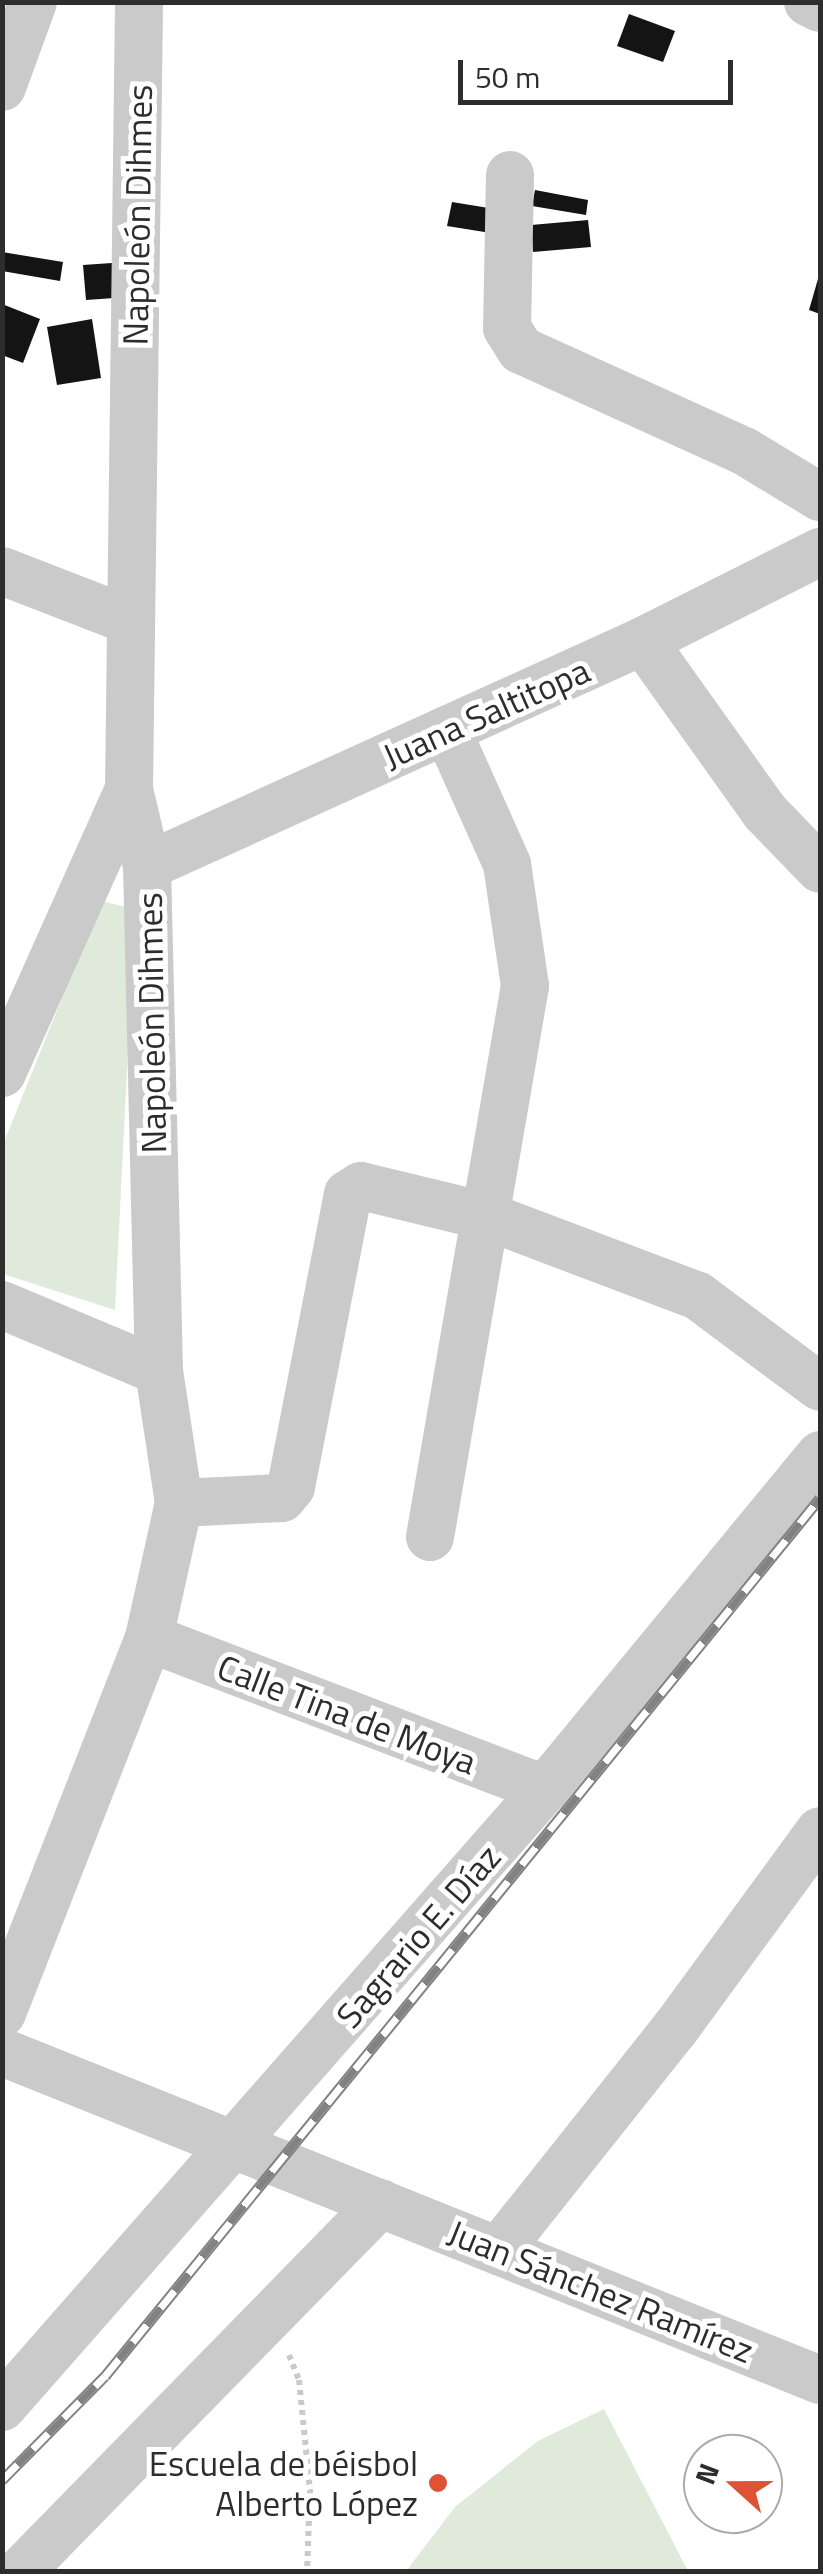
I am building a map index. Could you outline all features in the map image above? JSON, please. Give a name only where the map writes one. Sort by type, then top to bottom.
[{"type":"street","points":[[2,87],[33,2]]},
{"type":"street","name":"Napoleón Dihmes","points":[[2,2013],[149,1638],[179,1504],[159,1371],[148,866],[129,789],[140,2]]},
{"type":"street","points":[[808,2],[820,8]]},
{"type":"street","points":[[510,174],[507,328],[522,350],[744,451],[820,496]]},
{"type":"street","name":"Juana Saltitopa","points":[[148,866],[643,641],[820,552]]},
{"type":"street","points":[[2,571],[131,621]]},
{"type":"street","points":[[643,641],[765,812],[820,869]]},
{"type":"street","points":[[430,1537],[470,1299],[489,1217],[525,986],[507,864],[447,730]]},
{"type":"street","points":[[2,1073],[129,789]]},
{"type":"street","points":[[179,1504],[282,1498],[291,1487],[348,1194],[362,1186],[489,1217],[698,1296],[820,1387]]},
{"type":"street","points":[[2,1305],[159,1371]]},
{"type":"street","name":"Sagrario E. Díaz","points":[[2,2407],[238,2144],[545,1790],[820,1455]]},
{"type":"street","name":"Calle Tina de Moya","points":[[149,1638],[545,1790]]},
{"type":"street","points":[[499,2250],[626,2094],[820,1832]]},
{"type":"street","points":[[2,2052],[238,2144]]},
{"type":"street","name":"Juan Sánchez Ramírez","points":[[238,2144],[820,2380]]},
{"type":"street","points":[[20,2572],[381,2203]]},
{"type":"path","points":[[272,2314],[299,2380],[310,2491],[306,2572]]},
{"type":"green space","points":[[101,901],[135,909],[115,1310],[3,1274],[2,1147]]},
{"type":"green space","points":[[604,2409],[688,2571],[406,2571],[455,2507],[538,2441]]},
{"type":"building","points":[[629,14],[675,31],[663,62],[617,46]]},
{"type":"building","points":[[535,190],[588,200],[586,215],[532,206]]},
{"type":"building","points":[[452,202],[501,210],[497,234],[447,226]]},
{"type":"building","points":[[588,220],[591,247],[533,252],[531,225]]},
{"type":"building","points":[[2,252],[63,262],[60,281],[2,271]]},
{"type":"building","points":[[126,262],[129,297],[86,300],[83,265]]},
{"type":"building","points":[[820,272],[820,314],[809,310]]},
{"type":"building","points":[[2,304],[40,319],[23,363],[2,355]]},
{"type":"building","points":[[92,319],[101,378],[57,385],[47,327]]},
{"type":"railway","points":[[2,2480],[105,2376],[820,1498]]},
{"type":"place","name":"Escuela de béisbol Alberto López","points":[[438,2483]]}]
